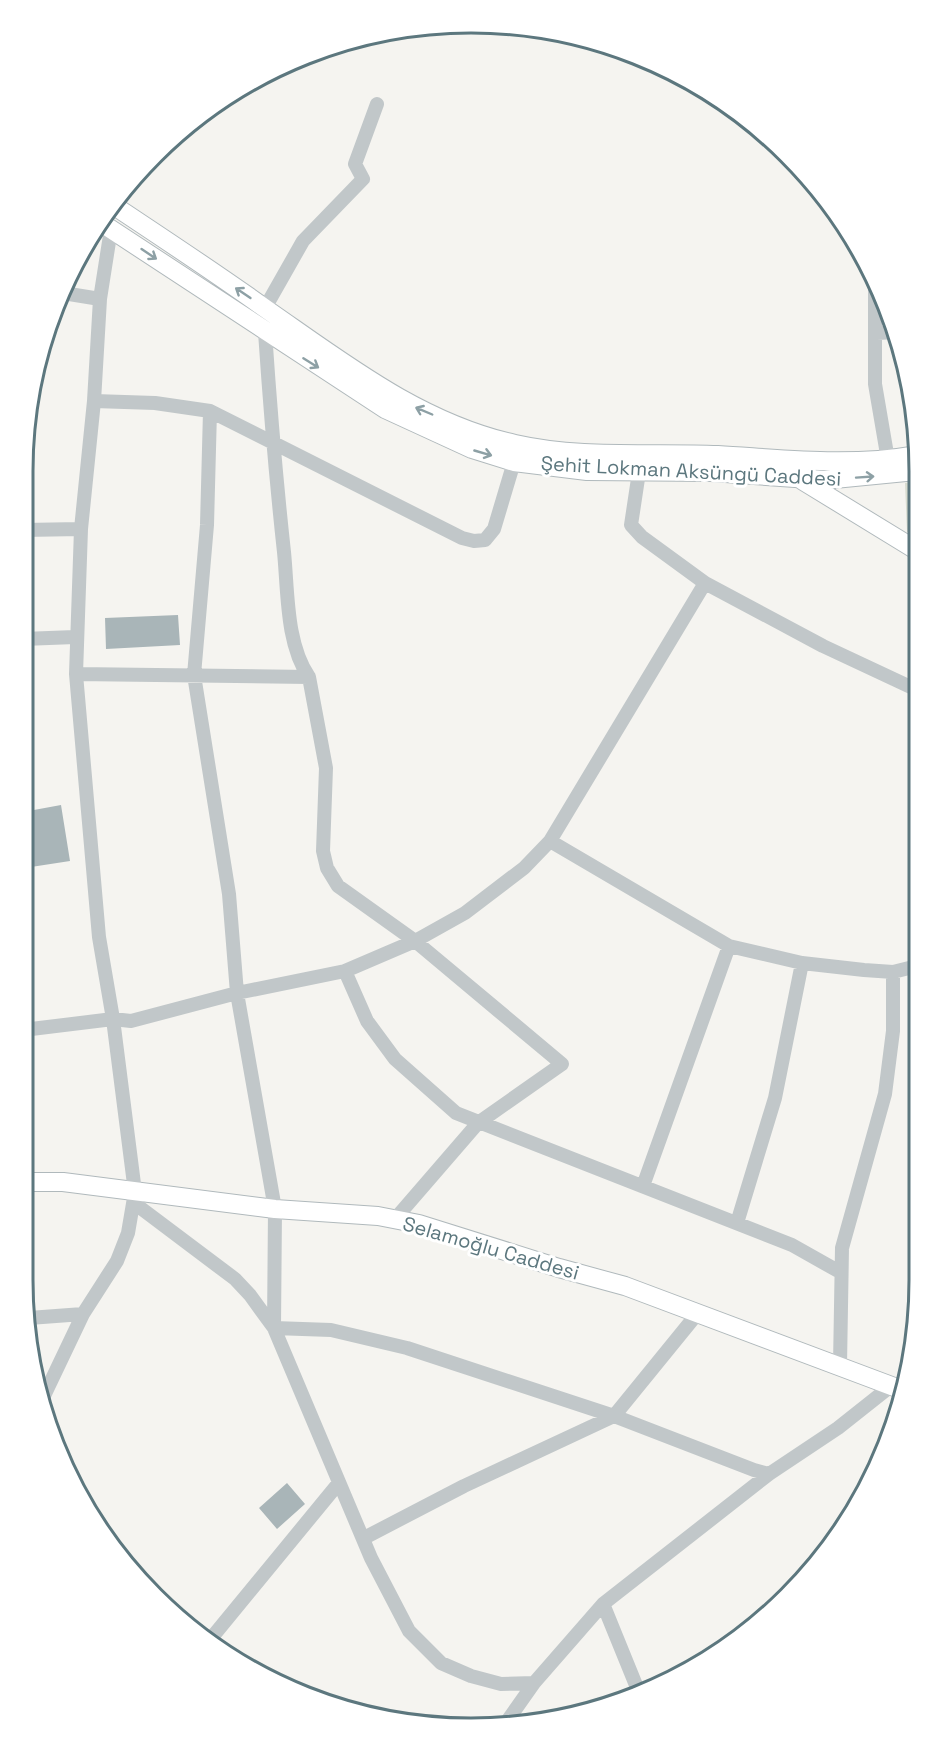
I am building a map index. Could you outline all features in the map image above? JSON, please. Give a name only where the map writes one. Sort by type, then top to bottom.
[{"type":"main road","name":"Şehit Lokman Aksüngü Caddesi","points":[[120,210],[410,406],[464,429],[513,444],[576,453],[717,455],[822,463],[888,460],[908,456]]},
{"type":"main road","name":"Şehit Lokman Aksüngü Caddesi","points":[[108,227],[385,409],[472,449],[514,462],[555,468],[639,472],[711,472],[800,479],[866,478],[909,472]]},
{"type":"main road","points":[[800,479],[909,546]]},
{"type":"main road","name":"Selamoğlu Caddesi","points":[[33,1182],[63,1182],[135,1198],[395,1219],[419,1224],[625,1286],[895,1387]]},
{"type":"street","points":[[265,308],[303,241],[363,179],[355,164],[377,104]]},
{"type":"street","points":[[47,1389],[83,1314],[117,1261],[128,1233],[135,1198],[113,1018],[99,937],[76,674],[75,638],[81,529],[94,401],[106,230]]},
{"type":"street","points":[[70,294],[100,300]]},
{"type":"street","points":[[876,302],[875,384],[888,460]]},
{"type":"street","points":[[265,332],[273,443],[291,618],[297,655],[309,677],[326,768],[323,851],[327,868],[338,886],[415,941],[562,1064],[477,1123],[395,1219]]},
{"type":"street","points":[[877,333],[887,333]]},
{"type":"street","points":[[94,401],[155,403],[210,411],[462,538],[474,541],[485,540],[494,529],[514,462]]},
{"type":"street","points":[[210,411],[207,525],[194,675],[229,894],[237,993],[275,1209],[274,1328]]},
{"type":"street","points":[[639,472],[631,525],[642,537],[705,583],[823,646],[909,686]]},
{"type":"street","points":[[33,530],[81,529]]},
{"type":"street","points":[[33,1029],[113,1018],[131,1021],[237,993],[345,971],[415,941],[465,912],[524,868],[550,841],[705,583]]},
{"type":"street","points":[[33,639],[75,638]]},
{"type":"street","points":[[76,674],[309,677]]},
{"type":"street","points":[[550,841],[729,946],[802,963],[893,972],[909,968]]},
{"type":"street","points":[[643,1186],[729,946]]},
{"type":"street","points":[[737,1223],[775,1098],[802,963]]},
{"type":"street","points":[[345,971],[367,1021],[394,1059],[456,1113],[792,1245],[840,1272]]},
{"type":"street","points":[[840,1365],[842,1248],[885,1094],[893,1032],[893,972]]},
{"type":"street","points":[[135,1198],[235,1279],[274,1328],[338,1484],[371,1558],[409,1631],[441,1663],[471,1676],[501,1684],[534,1683]]},
{"type":"street","points":[[35,1318],[83,1314]]},
{"type":"street","points":[[364,1538],[464,1486],[614,1416],[697,1314]]},
{"type":"street","points":[[274,1328],[331,1330],[407,1348],[614,1416],[754,1470],[769,1473]]},
{"type":"street","points":[[511,1716],[534,1683],[603,1604],[769,1473],[895,1390]]},
{"type":"street","points":[[214,1634],[338,1484]]},
{"type":"street","points":[[603,1604],[636,1686]]},
{"type":"shaded area","points":[[909,482],[909,533],[907,532],[905,483]]},
{"type":"building","points":[[178,615],[180,645],[106,649],[105,618]]},
{"type":"building","points":[[61,805],[70,861],[33,867],[33,810]]},
{"type":"building","points":[[287,1483],[305,1504],[277,1529],[259,1508]]}]
